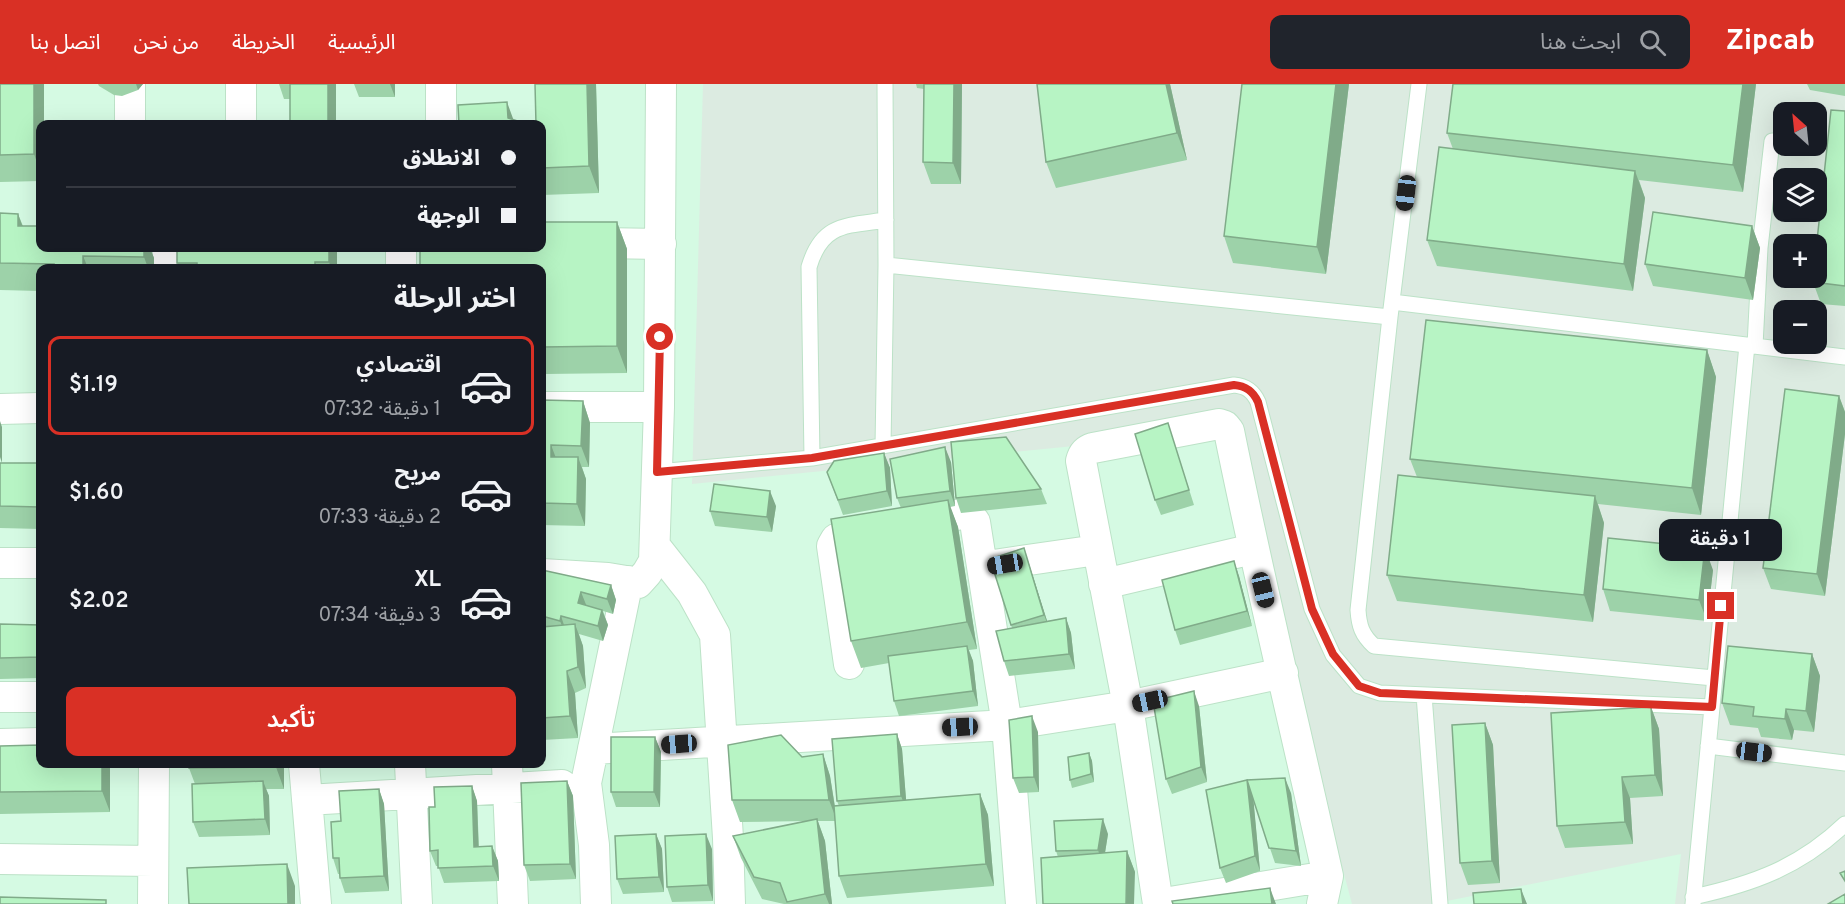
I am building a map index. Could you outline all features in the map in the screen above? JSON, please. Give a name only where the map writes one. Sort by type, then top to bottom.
[{"type":"street","points":[[130,84],[130,120]]},
{"type":"street","points":[[241,84],[241,120]]},
{"type":"street","points":[[441,84],[441,120]]},
{"type":"street","points":[[546,574],[628,580],[638,584],[654,561],[659,407],[662,84]]},
{"type":"street","points":[[546,243],[661,244]]},
{"type":"street","points":[[546,407],[659,407]]},
{"type":"street","points":[[0,409],[36,408]]},
{"type":"street","points":[[1219,424],[1225,426],[1229,431],[1253,549],[1283,673],[1325,890],[1158,904],[1128,706],[1097,550],[1082,468],[1082,454],[1094,448],[1219,424]]},
{"type":"street","points":[[849,664],[832,546],[836,539],[844,535],[966,514],[975,522],[1007,724],[1021,904]]},
{"type":"street","points":[[655,546],[692,593],[715,635],[722,741],[717,839],[730,904]]},
{"type":"street","points":[[1104,584],[1253,549]]},
{"type":"street","points":[[982,567],[1097,550]]},
{"type":"street","points":[[0,563],[36,563]]},
{"type":"street","points":[[596,904],[605,845],[586,783],[628,580]]},
{"type":"street","points":[[593,749],[1007,724],[1128,706],[1283,673]]},
{"type":"street","points":[[0,698],[36,697]]},
{"type":"street","points":[[0,744],[36,743]]},
{"type":"street","points":[[153,904],[154,768]]},
{"type":"street","points":[[304,768],[316,904]]},
{"type":"street","points":[[410,768],[417,904]]},
{"type":"street","points":[[307,800],[412,793],[507,776],[586,783]]},
{"type":"street","points":[[507,776],[513,904]]},
{"type":"street","points":[[0,859],[153,861]]},
{"type":"lane","points":[[883,446],[886,265],[885,84]]},
{"type":"lane","points":[[1419,84],[1391,309],[1358,610],[1359,624],[1365,638],[1374,646],[1714,678]]},
{"type":"lane","points":[[1772,141],[1714,678],[1693,900],[1768,876],[1797,861],[1845,824]]},
{"type":"lane","points":[[812,458],[809,267],[814,251],[823,238],[841,227],[886,220]]},
{"type":"lane","points":[[886,265],[1391,309],[1751,345],[1845,357]]},
{"type":"lane","points":[[657,472],[812,458],[1234,385],[1242,386],[1254,394],[1258,402],[1312,609],[1333,654],[1359,686],[1380,693],[1712,707]]},
{"type":"lane","points":[[1424,695],[1440,904]]},
{"type":"lane","points":[[1708,746],[1845,763]]},
{"type":"shaded area","points":[[0,84],[1845,84],[1845,904],[0,904]]},
{"type":"shaded area","points":[[703,84],[1845,84],[1845,904],[1675,904],[1681,854],[1432,904],[1352,904],[1226,431],[692,484]]},
{"type":"building","points":[[0,84],[34,84],[34,154],[0,155]]},
{"type":"building","points":[[290,84],[328,84],[328,120],[290,120]]},
{"type":"building","points":[[535,84],[587,84],[589,166],[546,168],[546,120],[536,120]]},
{"type":"building","points":[[924,84],[954,84],[953,163],[923,162]]},
{"type":"building","points":[[1037,84],[1166,84],[1177,133],[1046,162]]},
{"type":"building","points":[[1242,84],[1336,84],[1317,247],[1224,236]]},
{"type":"building","points":[[1453,84],[1743,84],[1733,165],[1447,133]]},
{"type":"building","points":[[507,102],[508,118],[514,120],[459,120],[458,105]]},
{"type":"building","points":[[1831,110],[1845,111],[1845,286],[1827,284],[1827,234],[1818,234],[1819,222],[1827,222],[1827,168],[1825,168]]},
{"type":"building","points":[[1439,147],[1635,171],[1624,264],[1427,240]]},
{"type":"building","points":[[1653,212],[1752,226],[1745,278],[1645,264]]},
{"type":"building","points":[[0,213],[18,214],[18,226],[36,226],[36,252],[144,252],[144,257],[83,256],[83,264],[0,263]]},
{"type":"building","points":[[546,222],[617,222],[617,346],[546,347],[546,264],[420,264],[420,252],[546,252]]},
{"type":"building","points":[[177,252],[329,252],[329,262],[315,262],[315,264],[177,263]]},
{"type":"building","points":[[1426,320],[1707,350],[1692,488],[1410,459]]},
{"type":"building","points":[[1785,389],[1839,396],[1817,574],[1763,568]]},
{"type":"building","points":[[546,400],[583,401],[581,446],[551,445],[551,457],[578,457],[577,504],[546,503]]},
{"type":"building","points":[[1168,423],[1189,490],[1155,500],[1135,434]]},
{"type":"building","points":[[1006,437],[1041,489],[956,498],[951,442]]},
{"type":"building","points":[[945,447],[950,491],[897,498],[890,459]]},
{"type":"building","points":[[884,453],[887,491],[838,500],[827,472],[834,461]]},
{"type":"building","points":[[0,463],[36,463],[36,507],[0,506]]},
{"type":"building","points":[[1398,475],[1595,496],[1584,595],[1387,575]]},
{"type":"building","points":[[714,484],[770,491],[767,517],[710,511]]},
{"type":"building","points":[[948,500],[967,622],[851,641],[831,519]]},
{"type":"building","points":[[1608,538],[1705,548],[1699,600],[1603,589]]},
{"type":"building","points":[[1024,548],[1044,615],[1011,625],[990,559]]},
{"type":"building","points":[[1234,561],[1247,611],[1175,630],[1162,580]]},
{"type":"building","points":[[546,571],[611,585],[607,599],[581,592],[578,603],[602,610],[598,626],[561,616],[560,621],[546,617]]},
{"type":"building","points":[[1066,618],[1069,654],[1004,661],[996,631]]},
{"type":"building","points":[[0,624],[36,625],[36,657],[0,658]]},
{"type":"building","points":[[575,624],[578,667],[567,671],[570,716],[546,718],[546,627]]},
{"type":"building","points":[[967,646],[973,691],[894,701],[888,656]]},
{"type":"building","points":[[1728,646],[1812,654],[1806,711],[1786,709],[1785,719],[1753,716],[1754,707],[1722,703]]},
{"type":"building","points":[[1194,691],[1201,767],[1166,779],[1153,701]]},
{"type":"building","points":[[1651,707],[1655,775],[1622,777],[1625,822],[1557,826],[1551,713]]},
{"type":"building","points":[[1032,716],[1034,777],[1013,778],[1009,720]]},
{"type":"building","points":[[1485,723],[1492,861],[1460,863],[1452,725]]},
{"type":"building","points":[[897,734],[901,796],[837,801],[832,739]]},
{"type":"building","points":[[781,735],[802,757],[823,754],[829,800],[732,800],[728,745]]},
{"type":"building","points":[[611,737],[655,737],[654,792],[611,792]]},
{"type":"building","points":[[36,745],[36,768],[102,768],[102,791],[0,792],[0,746]]},
{"type":"building","points":[[1089,753],[1091,774],[1070,780],[1068,757]]},
{"type":"building","points":[[1285,778],[1296,851],[1269,848],[1247,780]]},
{"type":"building","points":[[1247,780],[1255,856],[1220,868],[1206,790]]},
{"type":"building","points":[[263,781],[265,819],[193,822],[192,784]]},
{"type":"building","points":[[567,781],[570,864],[524,865],[521,783]]},
{"type":"building","points":[[472,786],[474,847],[492,846],[493,866],[438,868],[438,850],[430,851],[429,807],[435,807],[434,787]]},
{"type":"building","points":[[379,789],[384,876],[340,878],[339,858],[333,858],[331,822],[341,821],[339,791]]},
{"type":"building","points":[[980,794],[986,864],[839,876],[834,806]]},
{"type":"building","points":[[817,819],[825,894],[787,902],[780,883],[754,877],[733,836]]},
{"type":"building","points":[[1103,819],[1098,850],[1056,851],[1054,821]]},
{"type":"building","points":[[656,834],[659,877],[617,879],[615,836]]},
{"type":"building","points":[[706,834],[708,885],[667,887],[665,836]]},
{"type":"building","points":[[1127,851],[1126,904],[1043,904],[1041,858]]},
{"type":"building","points":[[287,864],[288,904],[189,904],[187,868]]},
{"type":"building","points":[[1845,871],[1845,881],[1840,873]]},
{"type":"building","points":[[1270,888],[1272,904],[1173,904],[1172,901]]},
{"type":"building","points":[[1521,889],[1523,904],[1474,904],[1473,893]]},
{"type":"building","points":[[1845,894],[1845,904],[1828,904]]},
{"type":"building","points":[[0,897],[106,900],[106,904],[0,904]]},
{"type":"route","points":[[660,337],[657,472],[812,458],[1234,385],[1249,389],[1258,402],[1312,609],[1333,654],[1359,686],[1380,693],[1712,707],[1721,606]]}]
